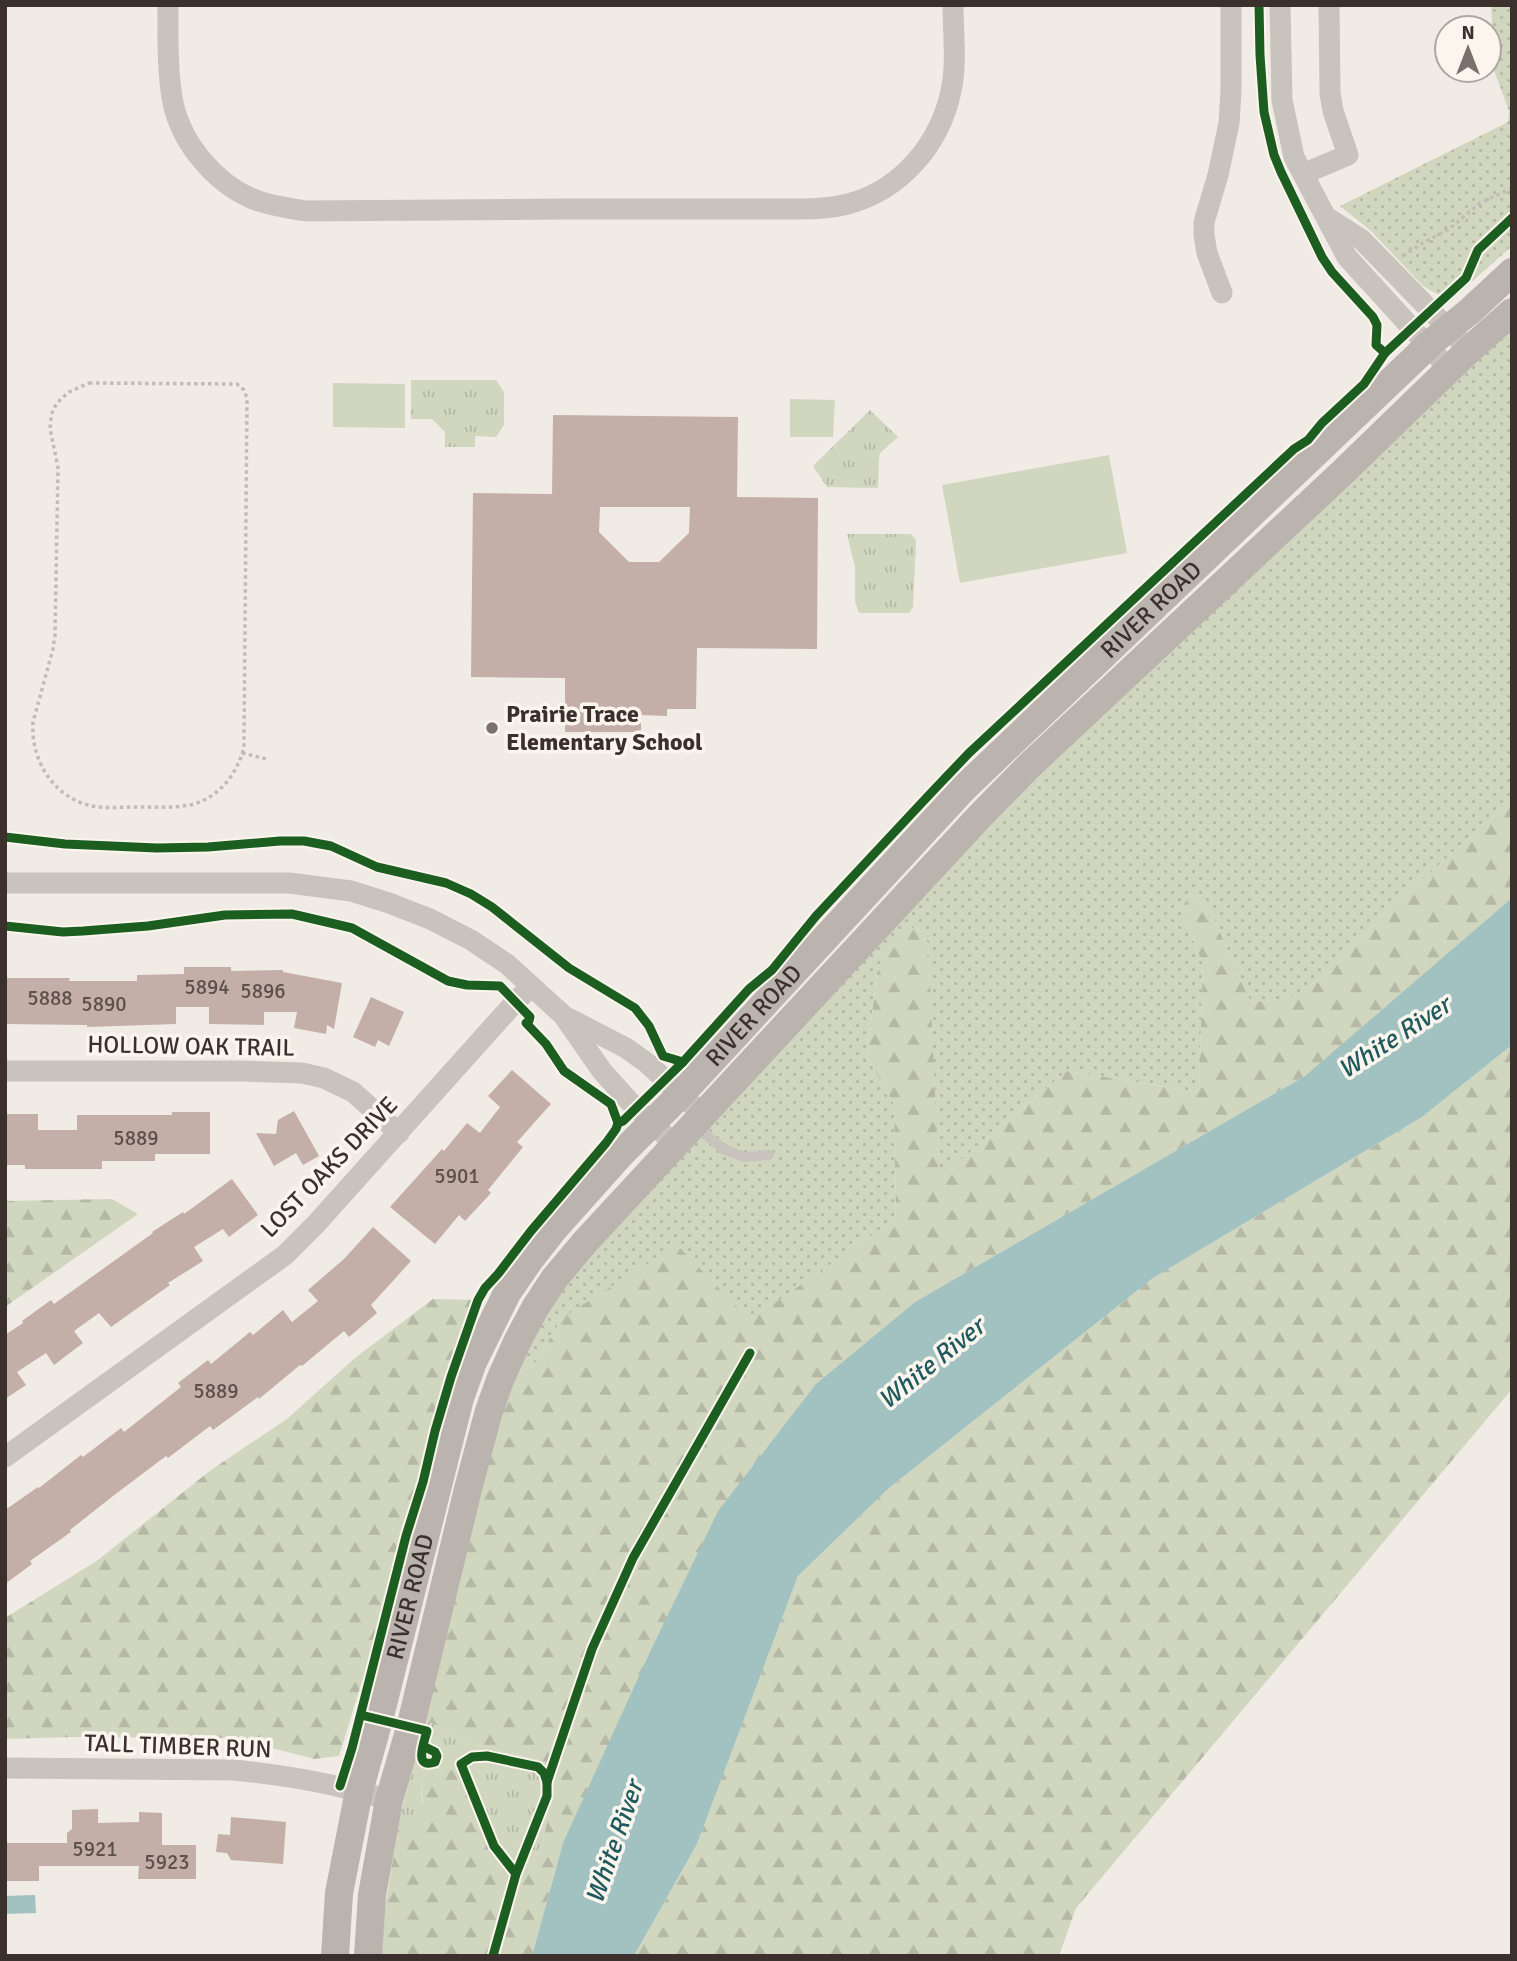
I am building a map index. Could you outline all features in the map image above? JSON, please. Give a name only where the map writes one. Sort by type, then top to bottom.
[{"type":"main road","name":"RIVER ROAD","points":[[335,1956],[339,1893],[359,1791],[460,1398],[473,1362],[507,1293],[529,1261],[554,1229],[651,1122],[681,1094],[965,787],[1428,346],[1512,272]]},
{"type":"main road","name":"RIVER ROAD","points":[[368,1956],[372,1895],[388,1800],[410,1728],[488,1414],[517,1342],[554,1279],[698,1119],[1029,766],[1512,312]]},
{"type":"street","points":[[168,5],[169,62],[174,106],[191,144],[216,176],[232,188],[253,199],[278,207],[306,211],[824,208],[849,204],[878,192],[899,178],[915,164],[934,138],[951,89],[953,5]]},
{"type":"street","points":[[1222,293],[1207,253],[1204,222],[1218,175],[1228,123],[1231,90],[1231,5]]},
{"type":"street","points":[[1280,5],[1282,100],[1294,157],[1347,257],[1449,369]]},
{"type":"street","points":[[1303,174],[1348,155],[1333,111],[1330,93],[1329,5]]},
{"type":"street","points":[[1327,217],[1361,239],[1469,350]]},
{"type":"street","points":[[5,883],[289,883],[352,891],[430,919],[507,964],[563,1015],[602,1071],[675,1145]]},
{"type":"street","name":"LOST OAKS DRIVE","points":[[5,1457],[285,1255],[531,986]]},
{"type":"street","points":[[563,1015],[626,1048],[647,1063],[681,1094],[698,1119]]},
{"type":"street","name":"HOLLOW OAK TRAIL","points":[[5,1072],[240,1070],[302,1073],[324,1078],[353,1092],[399,1133]]},
{"type":"street","name":"TALL TIMBER RUN","points":[[5,1768],[233,1770],[359,1791],[388,1800]]},
{"type":"lane","points":[[698,1119],[723,1149],[744,1157],[769,1155]]},
{"type":"path","points":[[1401,257],[1450,229],[1480,203],[1512,188]]},
{"type":"path","points":[[89,383],[237,384],[244,390],[247,398],[242,753],[229,780],[214,794],[186,806],[98,807],[85,803],[71,798],[52,783],[38,759],[32,735],[33,722],[55,635],[58,468],[50,428],[51,418],[53,409],[60,400],[80,386],[89,383]]},
{"type":"path","points":[[242,753],[267,759]]},
{"type":"green space","points":[[1491,5],[1512,5],[1512,246],[1457,295],[1439,295],[1423,286],[1371,231],[1340,206],[1508,122],[1509,111],[1499,84],[1503,84],[1503,14],[1491,14]]},
{"type":"green space","points":[[1512,311],[1512,800],[1389,909],[1331,971],[1293,997],[1251,1003],[1212,914],[1190,892],[1181,911],[1203,964],[1199,1092],[1067,1071],[938,1179],[928,943],[916,926],[887,945],[877,973],[867,1056],[894,1104],[896,1219],[750,1321],[562,1318],[534,1365],[500,1380],[535,1308],[870,934]]},
{"type":"green space","points":[[411,380],[496,380],[504,392],[504,425],[496,437],[475,436],[475,447],[445,447],[445,432],[432,419],[411,419]]},
{"type":"green space","points":[[333,383],[405,384],[405,428],[333,427]]},
{"type":"green space","points":[[790,399],[835,400],[833,437],[790,437]]},
{"type":"green space","points":[[870,410],[898,437],[880,453],[878,488],[827,487],[813,466]]},
{"type":"green space","points":[[1109,455],[1127,553],[960,583],[942,485]]},
{"type":"green space","points":[[847,534],[911,534],[916,540],[913,607],[909,613],[859,613],[855,601],[855,567]]},
{"type":"green space","points":[[1512,800],[1512,903],[1305,1076],[915,1302],[816,1385],[563,1843],[532,1956],[377,1956],[400,1816],[423,1803],[422,1784],[431,1768],[458,1770],[490,1850],[510,1876],[518,1893],[542,1846],[558,1765],[474,1744],[425,1720],[500,1380],[534,1365],[562,1318],[677,1245],[750,1320],[896,1219],[894,1104],[867,1056],[877,973],[887,944],[916,926],[928,943],[939,1178],[1067,1071],[1199,1092],[1203,964],[1181,911],[1190,892],[1212,914],[1251,1003],[1293,997],[1331,971],[1389,909]]},
{"type":"green space","points":[[1512,1045],[1512,1389],[1076,1908],[1059,1956],[634,1956],[697,1844],[798,1576],[889,1488],[1153,1278],[1422,1117]]},
{"type":"green space","points":[[112,1199],[138,1214],[5,1307],[5,1201]]},
{"type":"green space","points":[[433,1299],[478,1300],[443,1403],[372,1670],[362,1681],[339,1756],[314,1759],[234,1738],[5,1739],[5,1618],[98,1560],[211,1470],[287,1419],[355,1358]]},
{"type":"green space","points":[[425,1720],[474,1744],[558,1765],[542,1846],[518,1894],[500,1956],[488,1956],[510,1876],[491,1850],[458,1770],[431,1768],[423,1780],[421,1792],[423,1819],[400,1816]]},
{"type":"water","name":"White River","points":[[1512,898],[1512,1045],[1422,1117],[1153,1278],[889,1488],[798,1576],[697,1844],[634,1956],[532,1956],[563,1843],[718,1511],[816,1384],[915,1302],[1305,1076]]},
{"type":"water","points":[[35,1895],[36,1913],[5,1914],[5,1896]]},
{"type":"building","name":"Prairie Trace Elementary School","points":[[553,415],[738,417],[737,497],[818,498],[817,649],[697,648],[696,709],[667,709],[667,716],[641,715],[641,732],[565,732],[565,678],[471,677],[473,493],[552,494]],"holes":[[[600,507],[690,507],[689,533],[659,562],[629,562],[599,532]]]},
{"type":"building","points":[[184,967],[231,967],[231,971],[283,970],[342,983],[334,1029],[327,1025],[326,1034],[294,1028],[297,1012],[264,1012],[264,1025],[209,1024],[209,1007],[176,1007],[176,1024],[87,1027],[5,1024],[5,978],[137,981],[137,975],[184,974]]},
{"type":"building","points":[[371,997],[404,1012],[389,1046],[378,1040],[375,1047],[353,1037]]},
{"type":"building","points":[[512,1070],[551,1104],[517,1142],[523,1147],[488,1190],[491,1193],[465,1221],[459,1215],[435,1244],[390,1207],[467,1123],[480,1133],[500,1107],[488,1096]]},
{"type":"building","points":[[294,1111],[319,1156],[303,1165],[296,1153],[274,1166],[256,1133],[276,1134],[278,1120]]},
{"type":"building","points":[[172,1112],[210,1112],[210,1154],[155,1154],[155,1161],[102,1161],[102,1169],[25,1169],[25,1165],[5,1165],[5,1114],[38,1114],[38,1130],[77,1130],[77,1115],[172,1115]]},
{"type":"building","points":[[232,1179],[258,1215],[229,1237],[223,1229],[194,1247],[203,1261],[168,1283],[170,1285],[111,1327],[99,1313],[74,1331],[83,1343],[54,1365],[46,1353],[17,1372],[26,1385],[5,1399],[5,1335],[51,1300],[54,1304],[152,1232],[183,1212],[184,1214]]},
{"type":"building","points":[[373,1227],[411,1261],[371,1305],[377,1313],[349,1337],[344,1331],[259,1399],[258,1397],[213,1430],[210,1426],[168,1458],[166,1456],[70,1530],[71,1532],[30,1561],[32,1564],[5,1584],[5,1510],[121,1428],[124,1432],[181,1387],[178,1383],[208,1360],[211,1364],[250,1332],[253,1335],[283,1310],[292,1322],[318,1301],[308,1290],[344,1259]]},
{"type":"building","points":[[98,1809],[98,1823],[139,1822],[139,1812],[162,1813],[162,1845],[196,1845],[196,1879],[138,1879],[139,1866],[39,1866],[39,1881],[5,1881],[5,1843],[67,1843],[67,1833],[72,1829],[72,1810]]},
{"type":"building","points":[[231,1817],[286,1822],[283,1864],[231,1860],[227,1853],[216,1852],[218,1834],[230,1835]]},
{"type":"cycle path","points":[[1259,5],[1264,112],[1274,155],[1322,257],[1373,317],[1377,325],[1376,345],[1385,353]]},
{"type":"cycle path","points":[[340,1786],[435,1431],[451,1377],[478,1300],[485,1288],[606,1143],[618,1123],[683,1062],[749,989],[772,970],[816,916],[969,753],[1294,449],[1308,440],[1322,423],[1364,384],[1385,353],[1466,278],[1478,250],[1512,218]]},
{"type":"cycle path","points":[[5,837],[65,844],[157,848],[304,841],[331,846],[377,867],[446,883],[492,907],[569,968],[635,1008],[649,1026],[663,1056],[683,1062]]},
{"type":"cycle path","points":[[5,926],[63,932],[148,926],[225,915],[292,914],[352,928],[448,981],[467,985],[500,986],[530,1017],[526,1023],[546,1044],[564,1071],[611,1104],[618,1123]]},
{"type":"cycle path","points":[[547,1782],[592,1649],[633,1558],[750,1353]]},
{"type":"cycle path","points":[[361,1715],[427,1731],[422,1748],[422,1758],[424,1762],[435,1762],[435,1752],[423,1746]]},
{"type":"cycle path","points":[[493,1956],[516,1874],[547,1796],[547,1782],[538,1767],[487,1756],[472,1757],[461,1764],[494,1846],[516,1874]]},
{"type":"place","name":"Prairie Trace Elementary School","points":[[492,728]]}]
